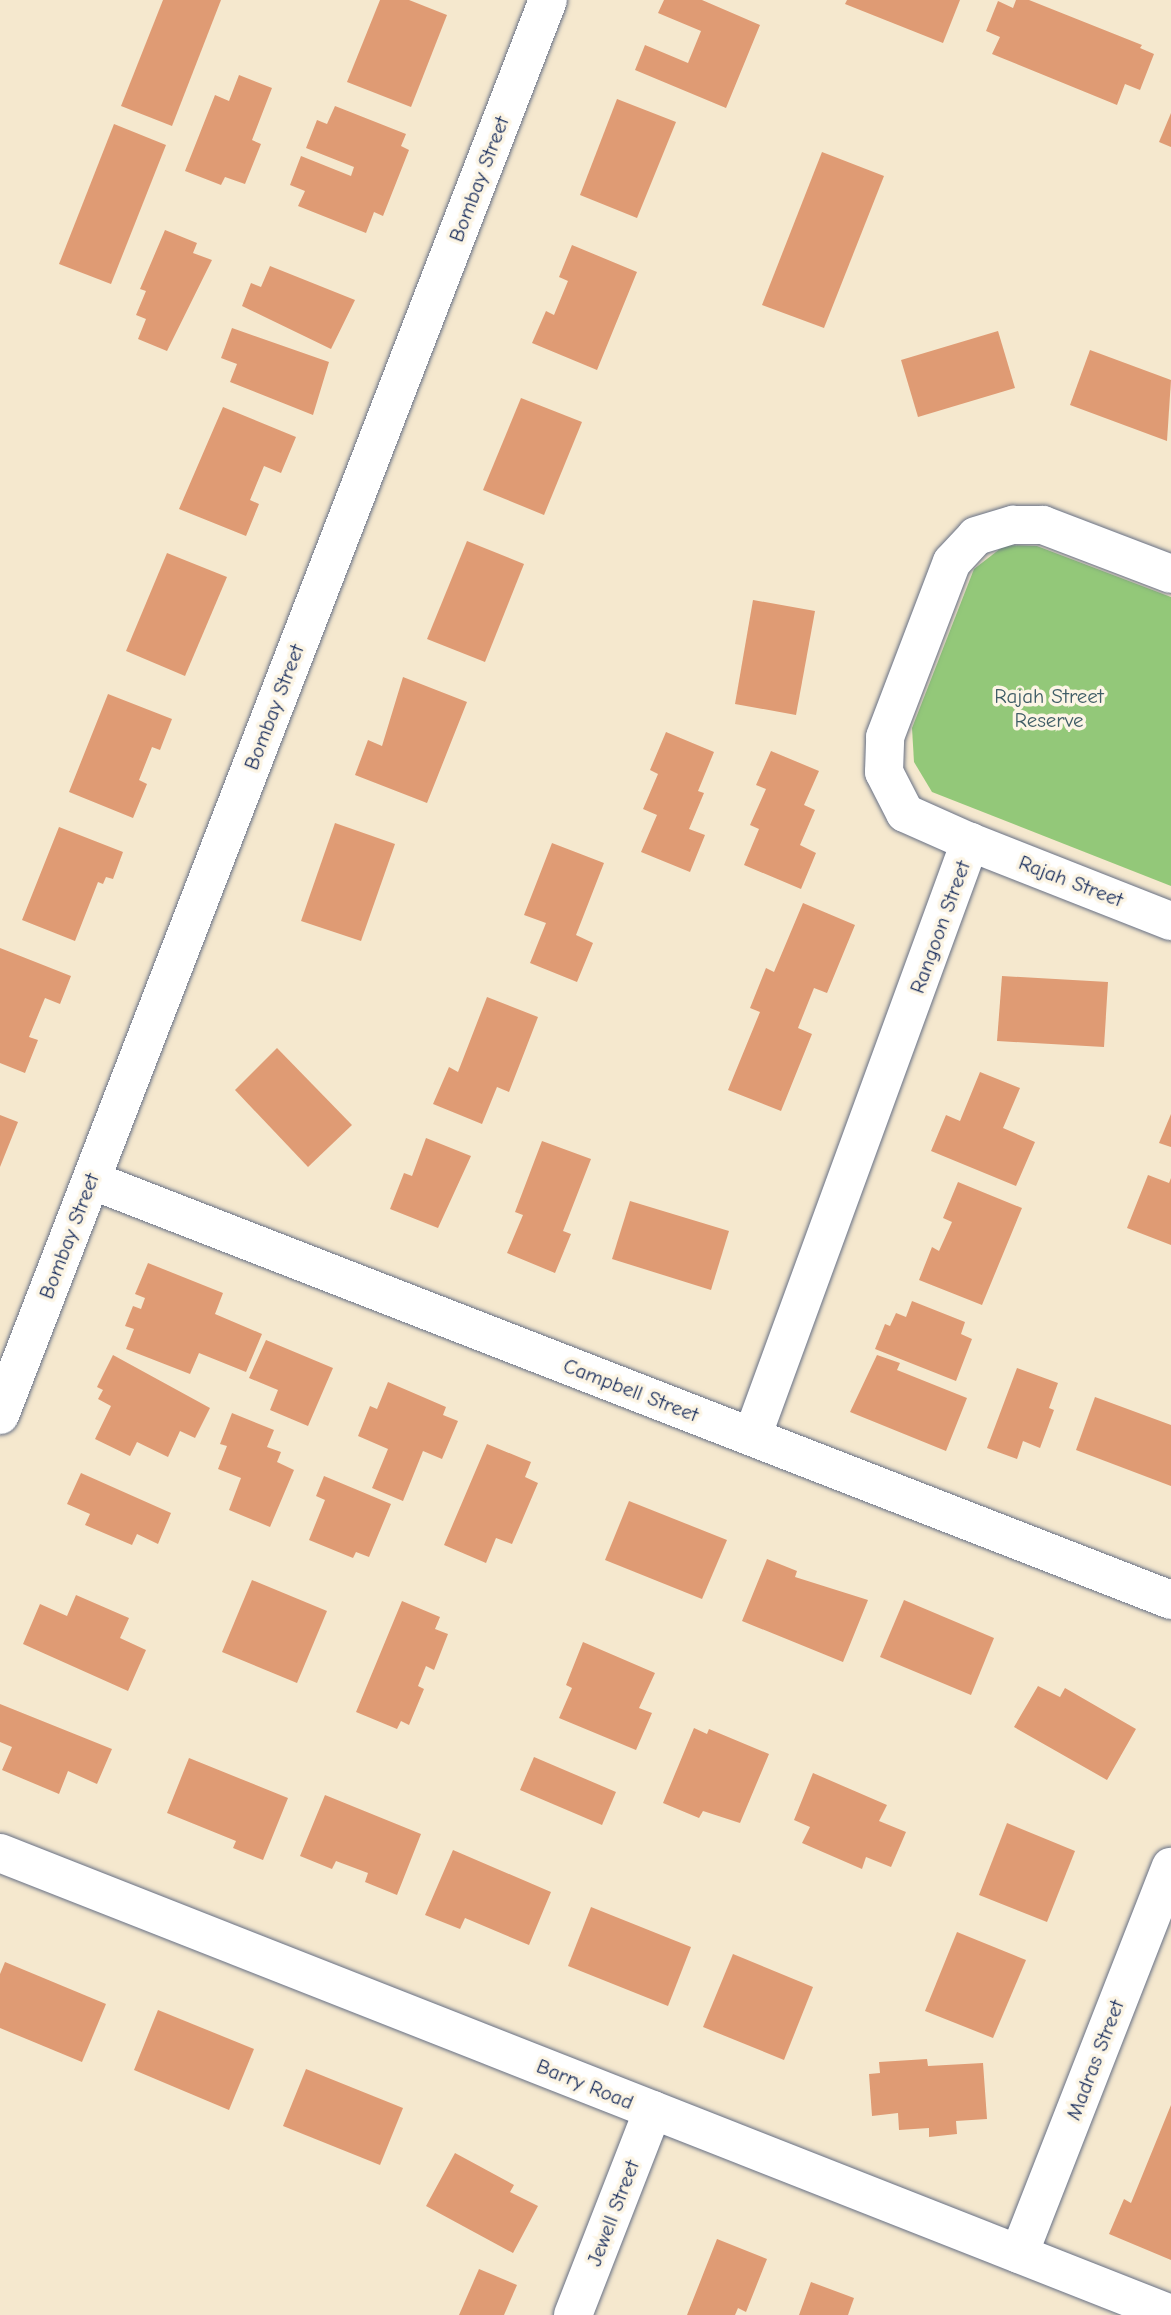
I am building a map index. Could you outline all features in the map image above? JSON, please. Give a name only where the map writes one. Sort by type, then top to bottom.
[{"type":"street","name":"Bombay Street","points":[[0,1415],[548,0]]},
{"type":"street","name":"Rangoon Street","points":[[752,1437],[970,842],[905,813],[884,772],[886,737],[953,562],[976,536],[1013,525],[1043,526],[1171,574]]},
{"type":"street","name":"Rajah Street","points":[[970,842],[1171,921]]},
{"type":"street","name":"Campbell Street","points":[[91,1180],[1171,1600]]},
{"type":"street","name":"Barry Road","points":[[0,1853],[1171,2314]]},
{"type":"street","name":"Madras Street","points":[[1019,2254],[1171,1867]]},
{"type":"street","name":"Jewell Street","points":[[573,2315],[653,2110]]},
{"type":"green space","name":"Rajah Street Reserve","points":[[1005,545],[1037,546],[1171,597],[1171,886],[932,792],[914,762],[912,728],[974,569]]},
{"type":"building","points":[[163,0],[221,0],[172,126],[121,106]]},
{"type":"building","points":[[380,0],[409,0],[447,15],[411,107],[347,82]]},
{"type":"building","points":[[664,0],[702,0],[760,25],[726,108],[635,70],[645,45],[688,63],[701,31],[658,13]]},
{"type":"building","points":[[847,0],[960,0],[943,43],[845,4]]},
{"type":"building","points":[[1016,0],[1029,0],[1142,45],[1140,48],[1154,54],[1140,90],[1125,84],[1117,105],[992,54],[1000,37],[986,31],[998,1],[1013,8]]},
{"type":"building","points":[[239,75],[272,88],[252,140],[261,144],[245,184],[225,177],[221,185],[185,171],[215,95],[229,101]]},
{"type":"building","points":[[617,99],[676,122],[637,218],[580,195]]},
{"type":"building","points":[[335,106],[406,134],[401,146],[409,150],[383,216],[374,212],[366,233],[298,206],[305,191],[290,185],[301,156],[351,176],[354,167],[306,148],[317,120],[327,124]]},
{"type":"building","points":[[1171,113],[1171,147],[1159,142]]},
{"type":"building","points":[[114,124],[166,145],[111,284],[59,264]]},
{"type":"building","points":[[822,152],[884,176],[824,328],[762,305]]},
{"type":"building","points":[[165,230],[197,243],[193,253],[212,260],[167,351],[138,339],[146,319],[136,315],[146,291],[140,289]]},
{"type":"building","points":[[572,245],[637,272],[597,370],[532,343],[546,311],[554,315],[568,281],[559,277]]},
{"type":"building","points":[[270,266],[355,300],[331,349],[242,306],[251,283],[261,287]]},
{"type":"building","points":[[232,328],[329,362],[313,415],[230,382],[237,364],[221,358]]},
{"type":"building","points":[[998,331],[1015,388],[918,417],[901,360]]},
{"type":"building","points":[[1090,350],[1171,380],[1167,441],[1070,405]]},
{"type":"building","points":[[521,398],[582,422],[544,515],[483,490]]},
{"type":"building","points":[[223,407],[296,437],[281,473],[264,466],[250,500],[259,504],[246,536],[179,509]]},
{"type":"building","points":[[467,541],[524,564],[485,662],[427,639]]},
{"type":"building","points":[[167,553],[227,577],[185,676],[126,651]]},
{"type":"building","points":[[753,600],[815,611],[796,715],[735,704]]},
{"type":"building","points":[[403,677],[467,702],[427,803],[355,775],[368,740],[382,746]]},
{"type":"building","points":[[108,694],[172,719],[160,750],[152,747],[139,780],[147,784],[133,818],[69,792]]},
{"type":"building","points":[[666,732],[714,752],[698,791],[704,793],[689,829],[705,835],[690,872],[641,852],[657,815],[643,809],[658,774],[650,770]]},
{"type":"building","points":[[771,751],[819,771],[804,805],[815,810],[800,845],[816,853],[801,889],[744,865],[759,829],[750,825],[766,789],[756,785]]},
{"type":"building","points":[[335,823],[395,844],[361,941],[301,921]]},
{"type":"building","points":[[59,827],[123,852],[113,879],[106,877],[103,884],[98,882],[75,941],[22,920]]},
{"type":"building","points":[[552,843],[604,863],[576,935],[593,943],[577,982],[530,963],[546,923],[524,915]]},
{"type":"building","points":[[803,903],[855,925],[827,993],[814,988],[798,1028],[812,1034],[781,1111],[728,1090],[760,1012],[750,1008],[766,968],[774,972]]},
{"type":"building","points":[[0,948],[71,976],[60,1004],[45,998],[29,1037],[38,1040],[25,1073],[0,1063]]},
{"type":"building","points":[[1002,976],[1108,982],[1104,1047],[997,1041]]},
{"type":"building","points":[[487,997],[538,1017],[509,1092],[497,1087],[482,1124],[433,1104],[449,1067],[458,1072]]},
{"type":"building","points":[[277,1048],[352,1125],[308,1167],[235,1090]]},
{"type":"building","points":[[980,1072],[1020,1088],[1003,1128],[1035,1142],[1016,1186],[931,1151],[946,1115],[960,1121]]},
{"type":"building","points":[[1171,1114],[1171,1147],[1159,1143]]},
{"type":"building","points":[[0,1115],[18,1122],[0,1167]]},
{"type":"building","points":[[426,1138],[471,1156],[438,1228],[390,1209],[404,1173],[412,1176]]},
{"type":"building","points":[[542,1141],[591,1159],[563,1231],[571,1234],[555,1273],[507,1253],[523,1215],[515,1212]]},
{"type":"building","points":[[1148,1175],[1169,1183],[1171,1178],[1171,1245],[1127,1228]]},
{"type":"building","points":[[958,1182],[1022,1208],[982,1305],[919,1280],[932,1247],[939,1251],[952,1222],[943,1218]]},
{"type":"building","points":[[630,1201],[729,1231],[711,1290],[612,1259]]},
{"type":"building","points":[[148,1263],[223,1293],[215,1314],[262,1334],[246,1372],[199,1353],[190,1374],[126,1349],[134,1329],[125,1326],[133,1306],[141,1309],[145,1298],[135,1294]]},
{"type":"building","points":[[912,1301],[965,1322],[961,1334],[972,1339],[956,1381],[875,1349],[885,1324],[890,1326],[896,1313],[906,1317]]},
{"type":"building","points":[[266,1340],[333,1368],[308,1426],[270,1410],[278,1390],[249,1378]]},
{"type":"building","points":[[113,1355],[210,1408],[195,1438],[180,1431],[168,1457],[137,1442],[130,1456],[95,1439],[111,1406],[98,1399],[103,1390],[97,1387]]},
{"type":"building","points":[[877,1355],[900,1363],[897,1370],[967,1398],[946,1451],[850,1412]]},
{"type":"building","points":[[1017,1368],[1058,1383],[1049,1408],[1054,1410],[1040,1448],[1023,1441],[1017,1459],[987,1448]]},
{"type":"building","points":[[388,1382],[446,1407],[443,1415],[458,1421],[442,1459],[423,1451],[403,1501],[372,1488],[388,1449],[358,1436],[370,1406],[377,1409]]},
{"type":"building","points":[[1095,1397],[1171,1425],[1171,1486],[1076,1450]]},
{"type":"building","points":[[232,1413],[274,1430],[267,1447],[281,1452],[277,1462],[294,1470],[270,1527],[229,1510],[241,1478],[218,1469],[227,1446],[220,1444]]},
{"type":"building","points":[[487,1444],[531,1462],[525,1477],[538,1483],[512,1544],[496,1538],[486,1563],[444,1545]]},
{"type":"building","points":[[81,1473],[171,1513],[158,1544],[137,1534],[132,1545],[85,1525],[90,1514],[67,1504]]},
{"type":"building","points":[[324,1476],[391,1504],[369,1557],[356,1552],[353,1558],[309,1540],[325,1500],[316,1496]]},
{"type":"building","points":[[629,1501],[727,1540],[702,1599],[605,1560]]},
{"type":"building","points":[[767,1559],[797,1571],[795,1577],[868,1600],[843,1662],[742,1621]]},
{"type":"building","points":[[252,1580],[327,1611],[297,1683],[222,1652]]},
{"type":"building","points":[[76,1595],[129,1618],[120,1638],[146,1650],[128,1691],[23,1644],[40,1604],[67,1616]]},
{"type":"building","points":[[904,1600],[994,1638],[971,1695],[880,1657]]},
{"type":"building","points":[[402,1601],[440,1617],[435,1629],[448,1634],[434,1670],[426,1666],[418,1686],[424,1689],[409,1725],[401,1721],[397,1729],[356,1712]]},
{"type":"building","points":[[583,1642],[655,1673],[639,1708],[652,1713],[636,1750],[559,1718],[572,1688],[566,1685]]},
{"type":"building","points":[[1038,1686],[1060,1697],[1065,1688],[1136,1729],[1107,1780],[1014,1727]]},
{"type":"building","points":[[0,1704],[112,1749],[97,1784],[68,1771],[59,1794],[2,1770],[12,1747],[0,1742]]},
{"type":"building","points":[[694,1728],[707,1734],[709,1729],[769,1754],[740,1823],[703,1811],[699,1818],[663,1803]]},
{"type":"building","points":[[534,1757],[616,1792],[602,1825],[520,1790]]},
{"type":"building","points":[[189,1758],[288,1798],[263,1860],[233,1848],[236,1841],[167,1813]]},
{"type":"building","points":[[813,1773],[887,1805],[879,1821],[906,1832],[891,1867],[866,1857],[862,1869],[802,1843],[810,1827],[794,1820]]},
{"type":"building","points":[[325,1795],[421,1834],[397,1895],[365,1882],[368,1873],[336,1861],[332,1869],[300,1856]]},
{"type":"building","points":[[1007,1823],[1075,1851],[1047,1922],[979,1895]]},
{"type":"building","points":[[453,1850],[551,1892],[529,1945],[465,1918],[460,1929],[425,1915]]},
{"type":"building","points":[[591,1907],[691,1947],[668,2006],[568,1966]]},
{"type":"building","points":[[957,1932],[1026,1960],[993,2038],[925,2011]]},
{"type":"building","points":[[733,1954],[813,1987],[784,2060],[703,2027]]},
{"type":"building","points":[[5,1962],[106,2004],[82,2062],[0,2028],[0,1974]]},
{"type":"building","points":[[158,2010],[254,2049],[229,2110],[134,2070]]},
{"type":"building","points":[[927,2059],[928,2066],[983,2063],[987,2119],[956,2121],[957,2134],[929,2137],[929,2128],[899,2130],[898,2113],[872,2116],[869,2074],[880,2073],[879,2062]]},
{"type":"building","points":[[306,2069],[403,2108],[380,2165],[283,2126]]},
{"type":"building","points":[[1171,2105],[1171,2260],[1109,2234],[1124,2199],[1131,2203]]},
{"type":"building","points":[[455,2153],[514,2185],[510,2192],[538,2206],[513,2253],[426,2206]]},
{"type":"building","points":[[717,2239],[767,2259],[746,2312],[738,2308],[735,2315],[687,2315]]},
{"type":"building","points":[[479,2269],[517,2285],[504,2315],[459,2315]]},
{"type":"building","points":[[811,2282],[854,2298],[848,2315],[799,2315]]}]
